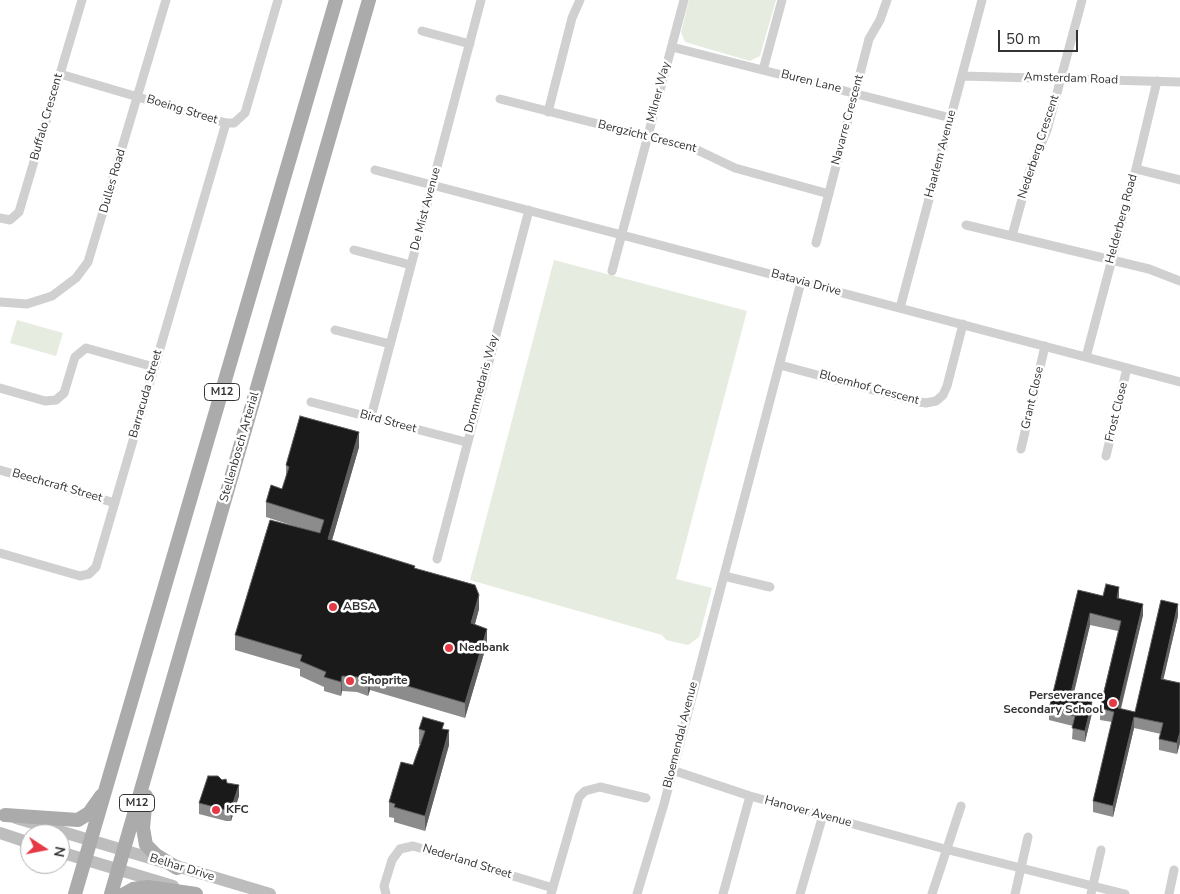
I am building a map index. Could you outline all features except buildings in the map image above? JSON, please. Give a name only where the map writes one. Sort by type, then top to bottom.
[{"type":"main road","name":"M12","points":[[75,894],[109,784],[336,0]]},
{"type":"main road","name":"Stellenbosch Arterial","points":[[110,894],[369,0]]},
{"type":"main road","points":[[151,755],[143,822],[144,839],[152,851],[178,868]]},
{"type":"main road","points":[[3,814],[78,820],[89,813],[109,784]]},
{"type":"main road","name":"Belhar Drive","points":[[3,814],[91,842],[270,894]]},
{"type":"main road","points":[[0,833],[20,840]]},
{"type":"main road","name":"Belhar Drive","points":[[70,855],[198,894]]},
{"type":"main road","points":[[124,894],[133,889],[148,888],[198,894]]},
{"type":"street","name":"Buffalo Crescent","points":[[0,218],[10,220],[20,212],[82,0]]},
{"type":"street","name":"Dulles Road","points":[[0,302],[20,304],[44,300],[60,292],[82,271],[92,252],[166,0]]},
{"type":"street","name":"Boeing Street","points":[[60,74],[226,123],[238,122],[245,113],[278,0]]},
{"type":"street","name":"De Mist Avenue","points":[[371,417],[481,0]]},
{"type":"street","points":[[548,112],[572,18],[580,0]]},
{"type":"street","name":"Milner Way","points":[[612,271],[620,234],[684,0]]},
{"type":"street","points":[[762,70],[782,0]]},
{"type":"street","name":"Navarre Crescent","points":[[816,244],[869,39],[880,20],[887,0]]},
{"type":"street","name":"Haarlem Avenue","points":[[900,308],[982,0]]},
{"type":"street","name":"Nederberg Crescent","points":[[1012,236],[1030,170],[1044,141],[1082,0]]},
{"type":"street","points":[[422,31],[470,44]]},
{"type":"street","name":"Buren Lane","points":[[672,47],[951,118]]},
{"type":"street","name":"Amsterdam Road","points":[[962,76],[1180,82]]},
{"type":"street","name":"Helderberg Road","points":[[1086,357],[1136,169],[1157,81]]},
{"type":"street","name":"Bergzicht Crescent","points":[[500,99],[704,152],[735,168],[829,194]]},
{"type":"street","name":"Barracuda Street","points":[[0,553],[76,576],[89,574],[96,567],[226,123]]},
{"type":"street","points":[[1136,169],[1180,180]]},
{"type":"street","name":"Batavia Drive","points":[[376,170],[1180,382]]},
{"type":"street","name":"Drommedaris Way","points":[[437,558],[466,442],[529,210]]},
{"type":"street","points":[[966,225],[1157,271],[1180,281]]},
{"type":"street","points":[[354,250],[411,265]]},
{"type":"street","name":"Bloemendal Avenue","points":[[637,894],[724,576],[801,282]]},
{"type":"street","name":"Bloemhof Crescent","points":[[780,365],[914,401],[926,403],[936,401],[943,395],[947,386],[963,324]]},
{"type":"street","points":[[335,330],[390,344]]},
{"type":"street","name":"Grant Close","points":[[1021,449],[1045,346]]},
{"type":"street","points":[[0,388],[45,401],[56,400],[64,392],[75,357],[79,351],[86,348],[154,367]]},
{"type":"street","name":"Frost Close","points":[[1106,456],[1127,368]]},
{"type":"street","name":"Bird Street","points":[[311,402],[466,442]]},
{"type":"street","name":"Beechcraft Street","points":[[0,470],[114,503]]},
{"type":"street","points":[[724,576],[770,587]]},
{"type":"street","name":"Hanover Avenue","points":[[672,770],[750,796],[945,850],[1021,869],[1092,890],[1125,894]]},
{"type":"street","points":[[552,891],[579,797],[584,791],[600,787],[646,798]]},
{"type":"street","points":[[723,894],[750,796]]},
{"type":"street","points":[[932,894],[961,806]]},
{"type":"street","points":[[800,894],[823,816]]},
{"type":"street","points":[[1015,894],[1028,837]]},
{"type":"street","name":"Nederland Street","points":[[386,894],[384,886],[392,860],[400,849],[413,846],[552,891]]},
{"type":"street","points":[[1092,890],[1101,850]]},
{"type":"street","points":[[1169,894],[1174,870]]},
{"type":"shaded area","points":[[689,0],[776,0],[760,56],[750,61],[685,42],[681,32]]},
{"type":"shaded area","points":[[554,260],[747,311],[676,579],[712,588],[699,637],[688,645],[666,640],[662,635],[470,580]]},
{"type":"shaded area","points":[[17,320],[63,333],[56,356],[10,343]]},
{"type":"place","name":"ABSA","points":[[333,607]]},
{"type":"place","name":"Nedbank","points":[[449,648]]},
{"type":"place","name":"Shoprite","points":[[350,681]]},
{"type":"place","name":"Perseverance Secondary School","points":[[1113,703]]},
{"type":"place","name":"KFC","points":[[216,810]]}]
